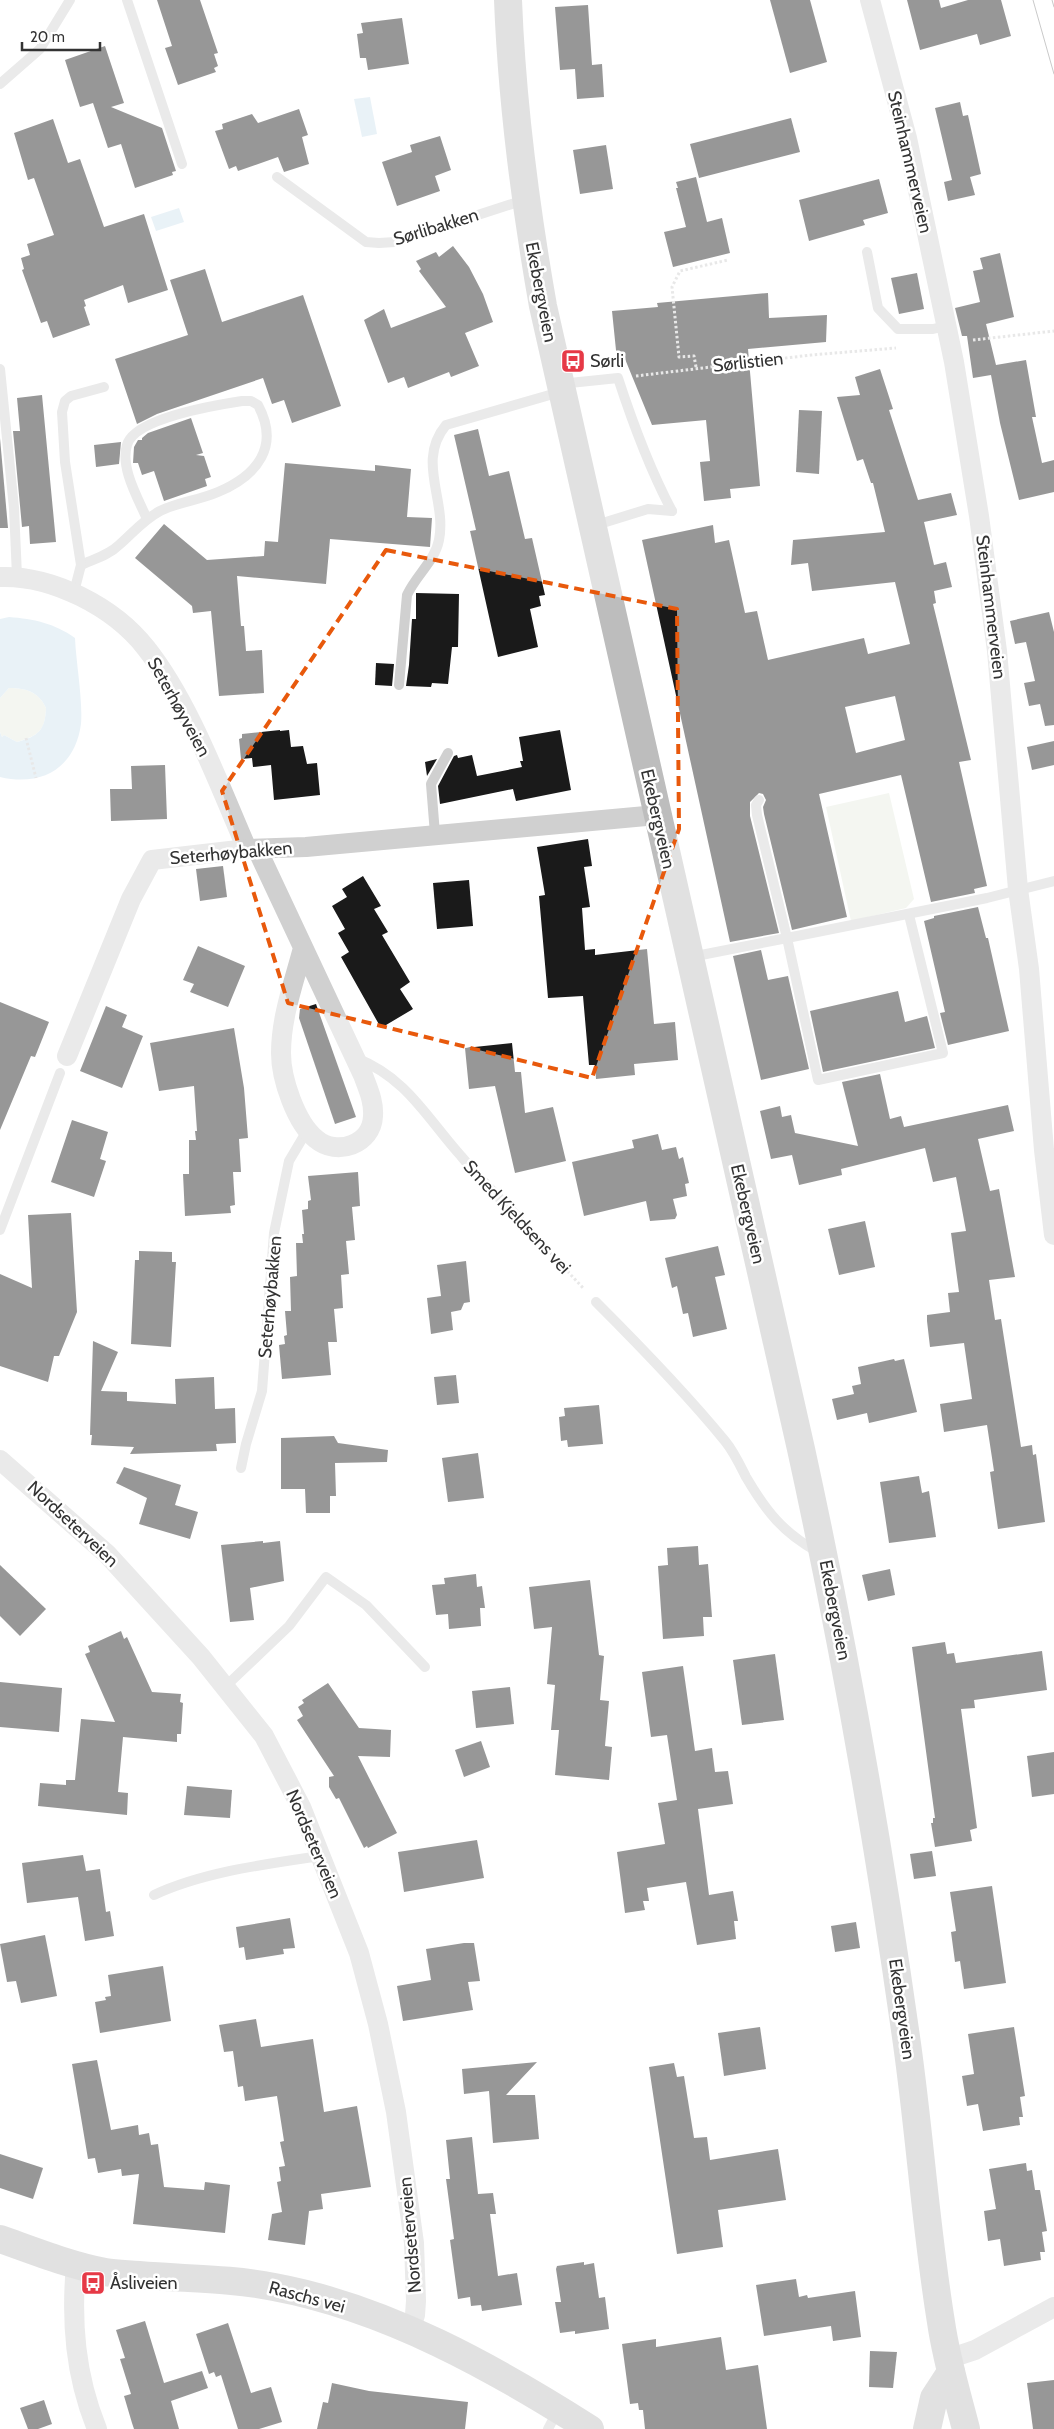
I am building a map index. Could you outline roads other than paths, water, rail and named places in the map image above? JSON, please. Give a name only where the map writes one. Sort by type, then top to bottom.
[{"type":"main road","name":"Ekebergveien","points":[[508,0],[515,114],[525,200],[543,306],[824,1555],[861,1746],[919,2127],[937,2295],[949,2365],[966,2429]]},
{"type":"main road","name":"Raschs vei","points":[[0,2239],[106,2272],[217,2279],[274,2287],[337,2303],[410,2331],[490,2371],[568,2423]]},
{"type":"main road","points":[[926,2429],[934,2398],[949,2365]]},
{"type":"street","name":"Steinhammerveien","points":[[870,0],[907,138],[954,362],[979,516],[997,651],[1018,889],[1029,969],[1044,1150],[1054,1235]]},
{"type":"street","name":"Seterhøyveien","points":[[9,576],[47,582],[74,592],[152,646],[252,849]]},
{"type":"street","name":"Seterhøybakken","points":[[64,1065],[131,900],[152,860],[252,849],[306,847],[657,815]]},
{"type":"street","points":[[252,849],[303,948],[373,1102],[373,1118],[368,1132],[359,1142],[340,1147],[328,1146],[316,1139],[289,1096],[284,1081],[281,1053],[289,997],[303,948]]},
{"type":"street","name":"Nordseterveien","points":[[0,1460],[107,1554],[164,1614],[226,1686],[264,1736],[301,1807],[359,1953],[378,2024],[396,2112],[414,2243],[416,2301],[415,2315],[410,2331]]},
{"type":"street","points":[[76,2264],[74,2323],[81,2387],[97,2429]]},
{"type":"street","points":[[949,2365],[1054,2307]]},
{"type":"lane","points":[[0,84],[40,49],[70,0]]},
{"type":"lane","points":[[127,0],[182,164]]},
{"type":"lane","name":"Sørlibakken","points":[[277,177],[366,242],[379,244],[395,242],[525,200]]},
{"type":"lane","points":[[867,252],[878,308],[898,329],[933,329],[946,326]]},
{"type":"lane","name":"Seterhøyveien","points":[[0,369],[14,508],[9,576]]},
{"type":"lane","points":[[399,685],[406,595],[412,583],[435,555],[440,538],[432,451],[436,437],[446,425],[560,388],[618,378],[632,423],[656,482],[672,511],[648,509],[592,526]]},
{"type":"lane","points":[[74,592],[82,565],[65,462],[62,412],[65,401],[71,396],[104,387]]},
{"type":"lane","points":[[82,565],[118,546],[147,519],[163,510],[219,492],[247,474],[266,447],[268,431],[258,405],[251,401],[242,401],[186,412],[139,428],[132,434],[125,453],[128,471],[147,519]]},
{"type":"lane","points":[[434,834],[431,784],[448,753]]},
{"type":"lane","points":[[759,800],[756,805],[757,815],[787,938],[818,1080],[944,1053],[909,915]]},
{"type":"lane","points":[[690,958],[909,915],[1054,881]]},
{"type":"lane","name":"Smed Kjeldsens vei","points":[[353,1056],[375,1065],[395,1078],[440,1128],[460,1155],[518,1218]]},
{"type":"lane","name":"Seterhøybakken","points":[[0,1230],[64,1065]]},
{"type":"lane","name":"Seterhøybakken","points":[[241,1468],[262,1391],[274,1233],[289,1161],[308,1129]]},
{"type":"lane","points":[[596,1302],[643,1349],[726,1443],[755,1492],[777,1523],[797,1541],[824,1555]]},
{"type":"lane","points":[[226,1686],[289,1626],[326,1577],[366,1605],[425,1666]]},
{"type":"lane","points":[[154,1895],[173,1886],[202,1878],[320,1856]]},
{"type":"water","points":[[370,97],[377,134],[362,137],[354,99]]},
{"type":"water","points":[[179,208],[184,222],[156,231],[151,217]]},
{"type":"water","points":[[9,617],[44,623],[75,638],[81,715],[78,739],[64,763],[54,771],[30,779],[0,777],[0,732],[2,737],[4,735],[17,742],[35,735],[42,727],[46,708],[40,698],[26,690],[9,688],[0,698],[0,619]]},
{"type":"tram line","points":[[1033,0],[1054,74]]},
{"type":"tram line","points":[[1052,0],[1054,7]]},
{"type":"place","name":"Sørli","points":[[573,361]]},
{"type":"place","name":"Åsliveien","points":[[93,2283]]}]
